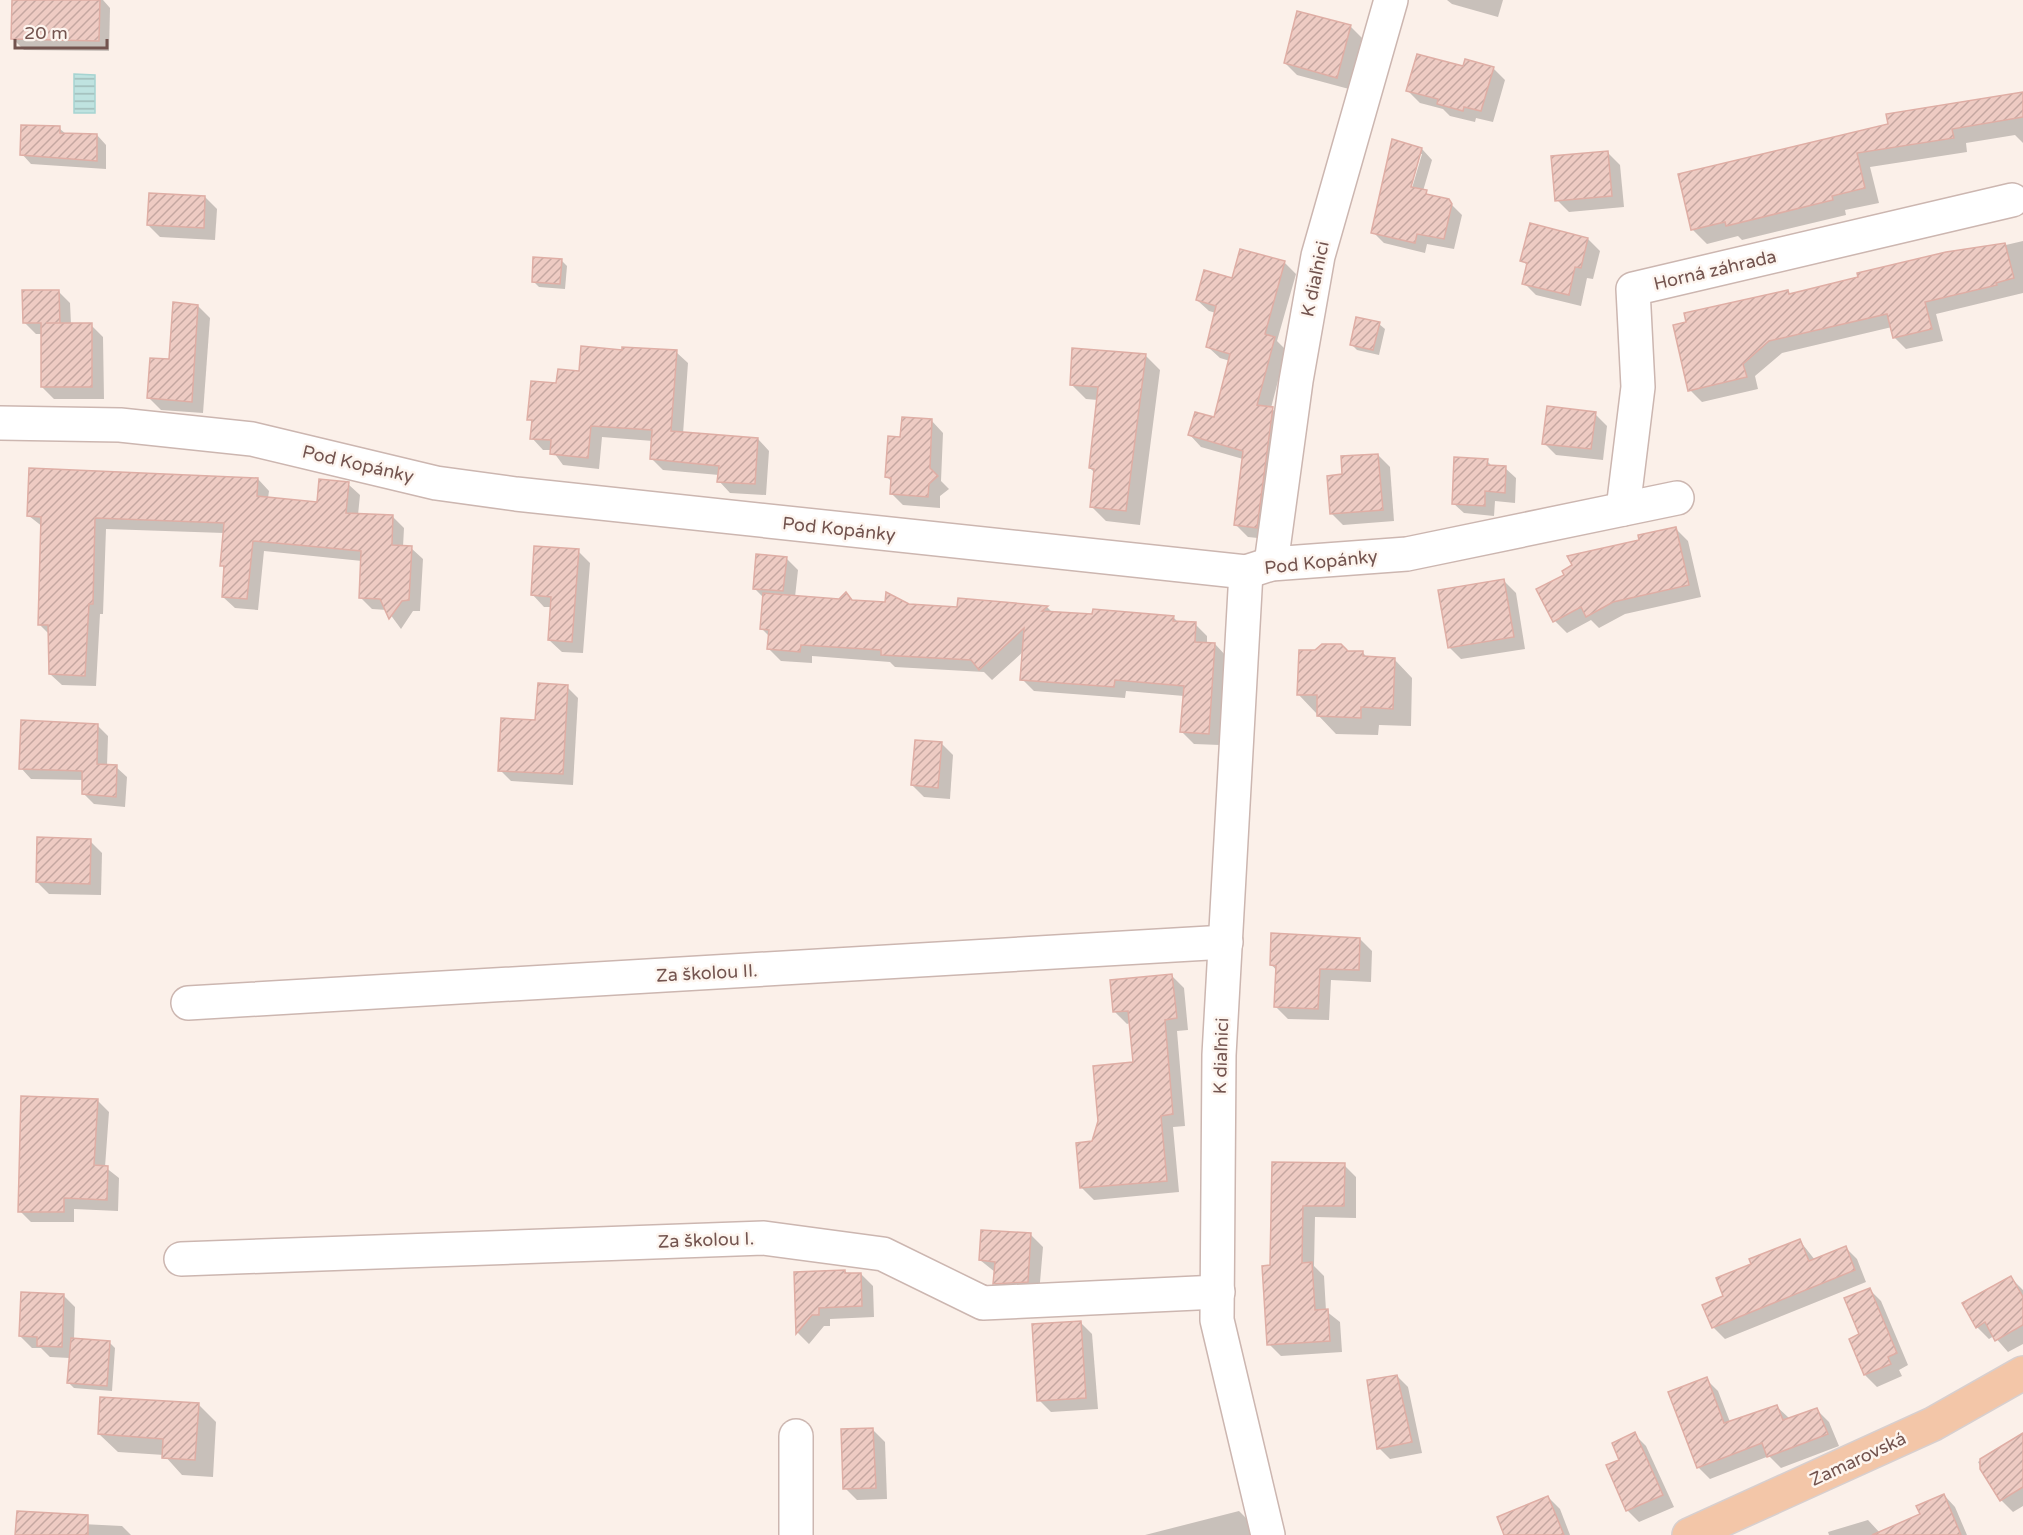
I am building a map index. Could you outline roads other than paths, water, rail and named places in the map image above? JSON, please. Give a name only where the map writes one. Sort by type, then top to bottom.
[{"type":"main road","name":"Zamarovská","points":[[1689,1535],[1933,1424],[2023,1374]]},
{"type":"street","name":"K diaľnici","points":[[1268,1535],[1217,1320],[1220,1055],[1226,942],[1258,568],[1296,381],[1318,256],[1391,0]]},
{"type":"street","name":"Horná záhrada","points":[[1623,509],[1638,387],[1633,289],[2012,200]]},
{"type":"street","name":"Pod Kopánky","points":[[0,423],[120,425],[252,439],[436,483],[516,494],[1258,568],[1407,554],[1677,498]]},
{"type":"street","name":"Za školou II.","points":[[188,1003],[1226,942]]},
{"type":"street","name":"Za školou I.","points":[[181,1259],[764,1238],[883,1254],[983,1303],[1218,1292]]},
{"type":"street","points":[[796,1436],[796,1535]]},
{"type":"water","points":[[74,74],[95,75],[95,113],[74,113]]}]
